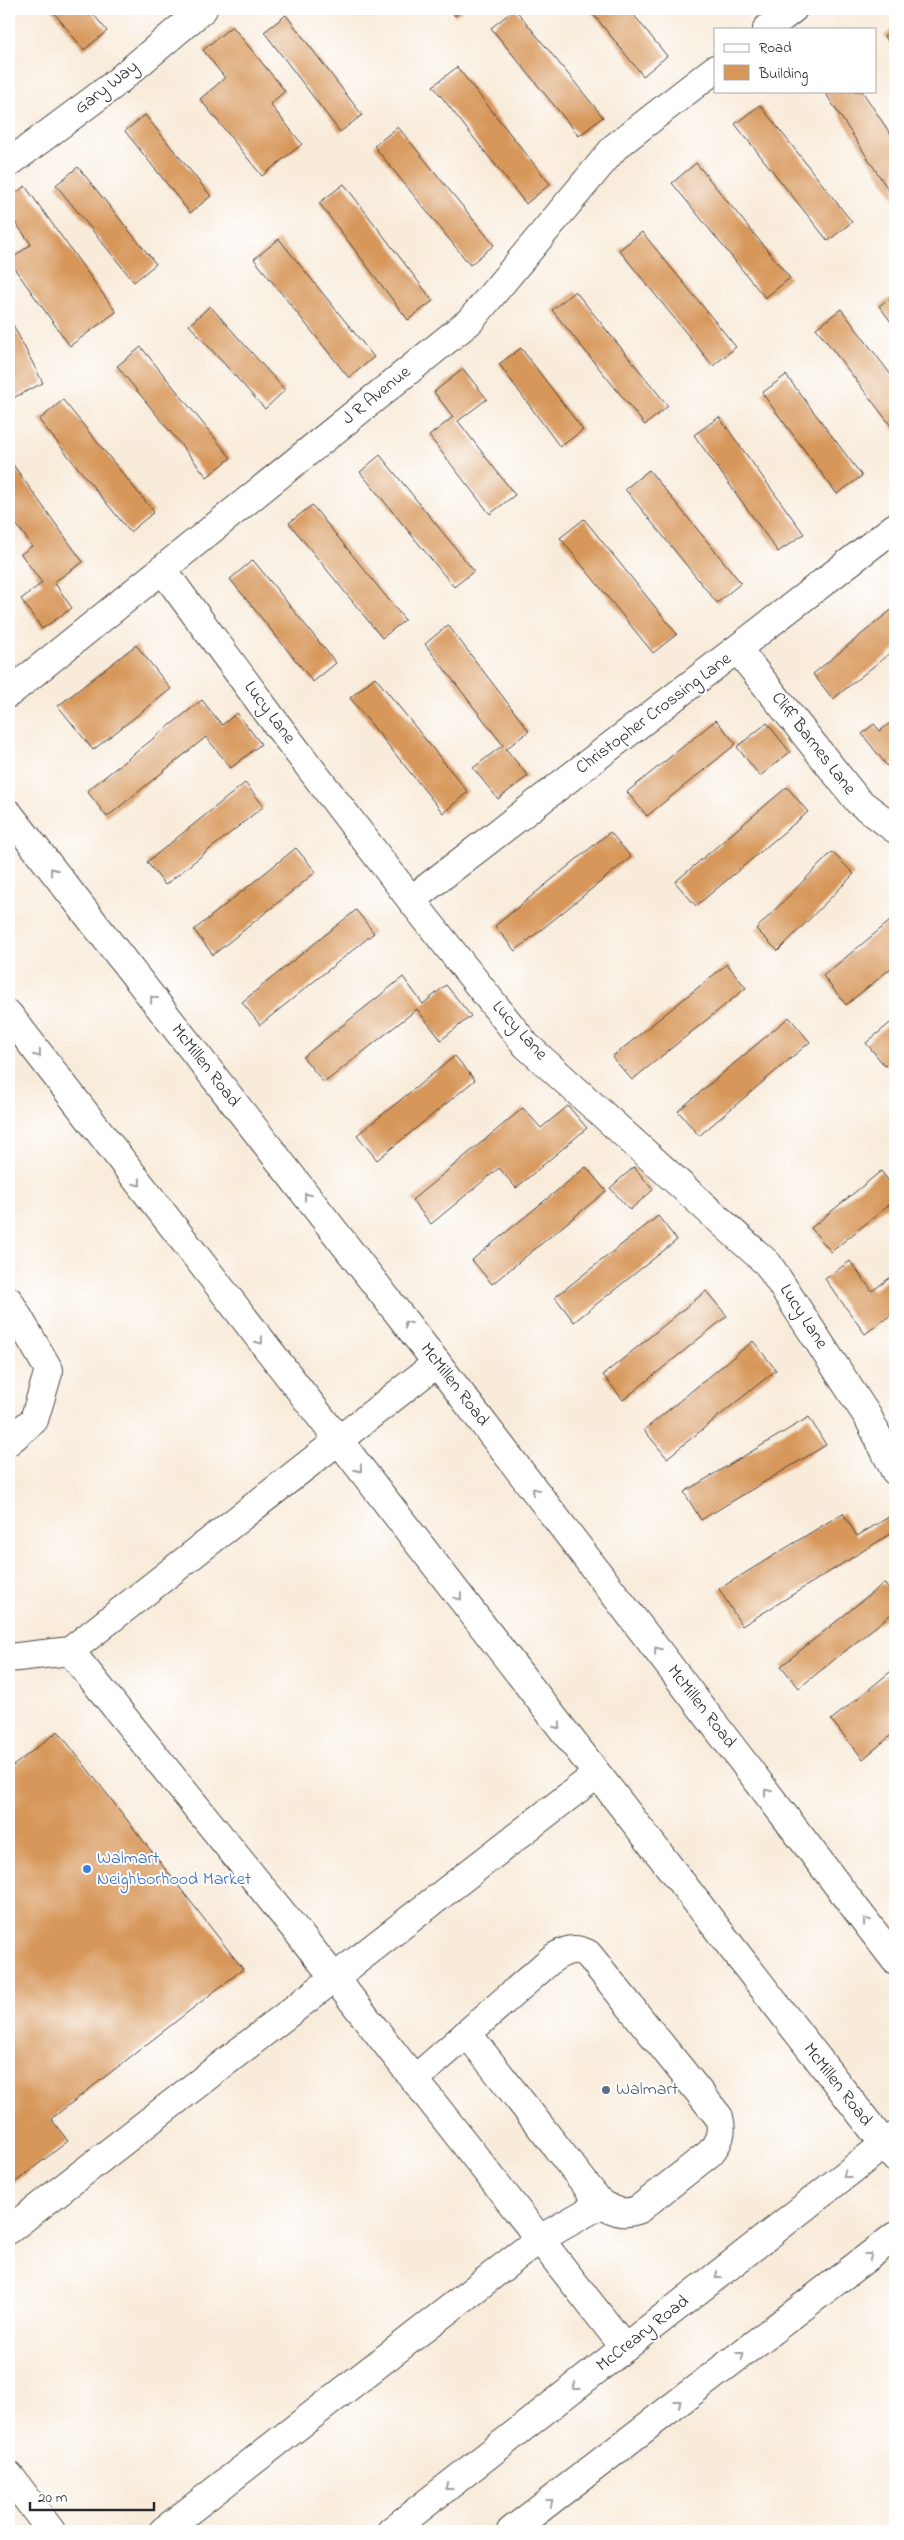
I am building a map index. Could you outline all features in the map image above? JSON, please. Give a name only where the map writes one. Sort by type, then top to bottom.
[{"type":"main road","name":"Gary Way","points":[[9,163],[112,86],[203,9]]},
{"type":"main road","points":[[768,28],[793,9]]},
{"type":"main road","name":"J R Avenue","points":[[9,693],[470,320],[615,147],[714,70]]},
{"type":"main road","name":"Christopher Crossing Lane","points":[[411,900],[738,650],[895,527]]},
{"type":"main road","name":"Lucy Lane","points":[[162,569],[274,721],[411,900],[526,1045],[768,1264],[868,1418],[895,1471]]},
{"type":"main road","name":"Cliff Barnes Lane","points":[[738,650],[858,801],[895,829]]},
{"type":"main road","name":"McMillen Road","points":[[9,814],[437,1363],[895,1960]]},
{"type":"main road","name":"McMillen Road","points":[[9,1015],[596,1775],[892,2147]]},
{"type":"main road","points":[[9,1301],[49,1370],[34,1420],[9,1441]]},
{"type":"main road","points":[[9,1658],[70,1651],[336,1440],[437,1363]]},
{"type":"main road","points":[[70,1651],[334,1978],[538,2240],[625,2348]]},
{"type":"main road","points":[[9,2230],[596,1775]]},
{"type":"main road","points":[[414,2080],[467,2033],[554,1958],[567,1950],[579,1949],[588,1954],[719,2117],[722,2130],[717,2144],[710,2153],[639,2209],[628,2214],[621,2213],[601,2204],[467,2033]]},
{"type":"main road","name":"McCreary Road","points":[[391,2531],[625,2348],[892,2147]]},
{"type":"main road","points":[[163,2531],[538,2240],[601,2204]]},
{"type":"main road","points":[[511,2531],[895,2236]]},
{"type":"main road","points":[[9,2475],[52,2531]]},
{"type":"building","points":[[51,9],[89,9],[107,31],[84,50]]},
{"type":"building","points":[[450,9],[464,9],[455,16]]},
{"type":"building","points":[[515,9],[603,117],[579,136],[491,28]]},
{"type":"building","points":[[589,9],[629,9],[667,56],[643,76]]},
{"type":"building","points":[[286,15],[362,115],[340,132],[264,32]]},
{"type":"building","points":[[232,26],[285,91],[270,104],[302,144],[262,176],[200,99],[225,78],[203,50]]},
{"type":"building","points":[[895,27],[895,50],[884,36]]},
{"type":"building","points":[[457,67],[550,184],[526,204],[433,86]]},
{"type":"building","points":[[825,92],[863,92],[895,141],[895,200]]},
{"type":"building","points":[[760,105],[852,222],[828,241],[735,124]]},
{"type":"building","points":[[145,115],[211,196],[190,213],[125,131]]},
{"type":"building","points":[[398,127],[494,245],[470,265],[374,146]]},
{"type":"building","points":[[696,163],[790,278],[765,298],[672,183]]},
{"type":"building","points":[[78,167],[156,264],[134,282],[56,185]]},
{"type":"building","points":[[344,184],[433,301],[408,320],[319,203]]},
{"type":"building","points":[[25,186],[116,312],[70,346],[9,261],[31,244],[9,214],[9,198]]},
{"type":"building","points":[[642,232],[736,347],[713,366],[619,250]]},
{"type":"building","points":[[279,239],[374,357],[349,378],[254,259]]},
{"type":"building","points":[[575,291],[668,406],[645,425],[552,310]]},
{"type":"building","points":[[895,294],[895,327],[879,306]]},
{"type":"building","points":[[210,306],[285,390],[265,409],[189,325]]},
{"type":"building","points":[[841,309],[895,380],[895,431],[816,328]]},
{"type":"building","points":[[9,317],[43,383],[9,400]]},
{"type":"building","points":[[141,347],[231,458],[207,477],[117,366]]},
{"type":"building","points":[[521,348],[583,430],[560,447],[499,364]]},
{"type":"building","points":[[463,369],[487,399],[458,421],[515,495],[490,514],[429,436],[453,417],[434,392]]},
{"type":"building","points":[[786,375],[862,476],[837,494],[762,393]]},
{"type":"building","points":[[63,400],[154,512],[130,532],[39,420]]},
{"type":"building","points":[[719,417],[804,534],[778,552],[694,435]]},
{"type":"building","points":[[380,455],[474,571],[454,587],[360,472]]},
{"type":"building","points":[[9,459],[83,562],[54,582],[72,608],[42,629],[21,599],[42,583],[21,554],[32,546],[9,514]]},
{"type":"building","points":[[649,470],[741,583],[717,603],[625,489]]},
{"type":"building","points":[[312,505],[405,620],[382,638],[289,523]]},
{"type":"building","points":[[584,519],[677,634],[653,653],[560,538]]},
{"type":"building","points":[[253,560],[336,663],[313,682],[230,579]]},
{"type":"building","points":[[895,607],[895,649],[833,699],[813,674]]},
{"type":"building","points":[[448,625],[529,731],[506,749],[528,776],[498,799],[473,768],[503,745],[425,644]]},
{"type":"building","points":[[136,645],[171,689],[93,750],[58,706]]},
{"type":"building","points":[[375,677],[468,792],[443,813],[350,698]]},
{"type":"building","points":[[202,700],[222,725],[237,713],[261,744],[231,768],[206,737],[107,817],[87,791]]},
{"type":"building","points":[[895,719],[895,761],[888,767],[862,734],[874,724],[880,731]]},
{"type":"building","points":[[716,720],[736,744],[647,816],[627,792]]},
{"type":"building","points":[[767,723],[790,752],[760,776],[737,747]]},
{"type":"building","points":[[245,783],[264,806],[165,885],[147,862]]},
{"type":"building","points":[[787,787],[808,812],[696,906],[675,882]]},
{"type":"building","points":[[610,832],[631,857],[515,951],[495,926]]},
{"type":"building","points":[[296,848],[316,872],[213,955],[194,930]]},
{"type":"building","points":[[832,852],[854,874],[778,951],[756,929]]},
{"type":"building","points":[[356,910],[374,933],[260,1025],[242,1002]]},
{"type":"building","points":[[895,917],[895,965],[846,1005],[823,976]]},
{"type":"building","points":[[727,964],[746,988],[632,1080],[612,1057]]},
{"type":"building","points":[[403,977],[423,1004],[446,985],[471,1016],[441,1040],[417,1009],[324,1083],[303,1057]]},
{"type":"building","points":[[789,1017],[810,1042],[699,1136],[678,1111]]},
{"type":"building","points":[[895,1019],[895,1057],[885,1066],[866,1043]]},
{"type":"building","points":[[455,1056],[475,1080],[377,1160],[357,1135]]},
{"type":"building","points":[[568,1106],[587,1128],[516,1188],[499,1168],[431,1224],[412,1200],[523,1108],[541,1128]]},
{"type":"building","points":[[586,1167],[606,1191],[492,1284],[472,1260]]},
{"type":"building","points":[[634,1167],[653,1190],[630,1210],[610,1188]]},
{"type":"building","points":[[881,1171],[895,1189],[895,1200],[831,1252],[811,1228]]},
{"type":"building","points":[[658,1216],[677,1240],[574,1322],[555,1297]]},
{"type":"building","points":[[850,1261],[872,1291],[895,1274],[895,1312],[865,1334],[825,1279]]},
{"type":"building","points":[[706,1291],[727,1316],[623,1400],[603,1375]]},
{"type":"building","points":[[753,1341],[776,1370],[667,1458],[644,1430]]},
{"type":"building","points":[[809,1417],[826,1445],[701,1520],[684,1492]]},
{"type":"building","points":[[843,1513],[857,1536],[889,1517],[895,1531],[742,1626],[719,1589]]},
{"type":"building","points":[[884,1583],[895,1598],[895,1611],[799,1688],[781,1666]]},
{"type":"building","points":[[895,1668],[895,1732],[863,1759],[831,1720]]},
{"type":"building","name":"Walmart Neighborhood Market","points":[[58,1731],[243,1969],[51,2119],[68,2141],[9,2187],[9,1769]]},
{"type":"place","name":"Walmart Neighborhood Market","points":[[87,1869]]},
{"type":"place","name":"Walmart","points":[[606,2090]]}]
